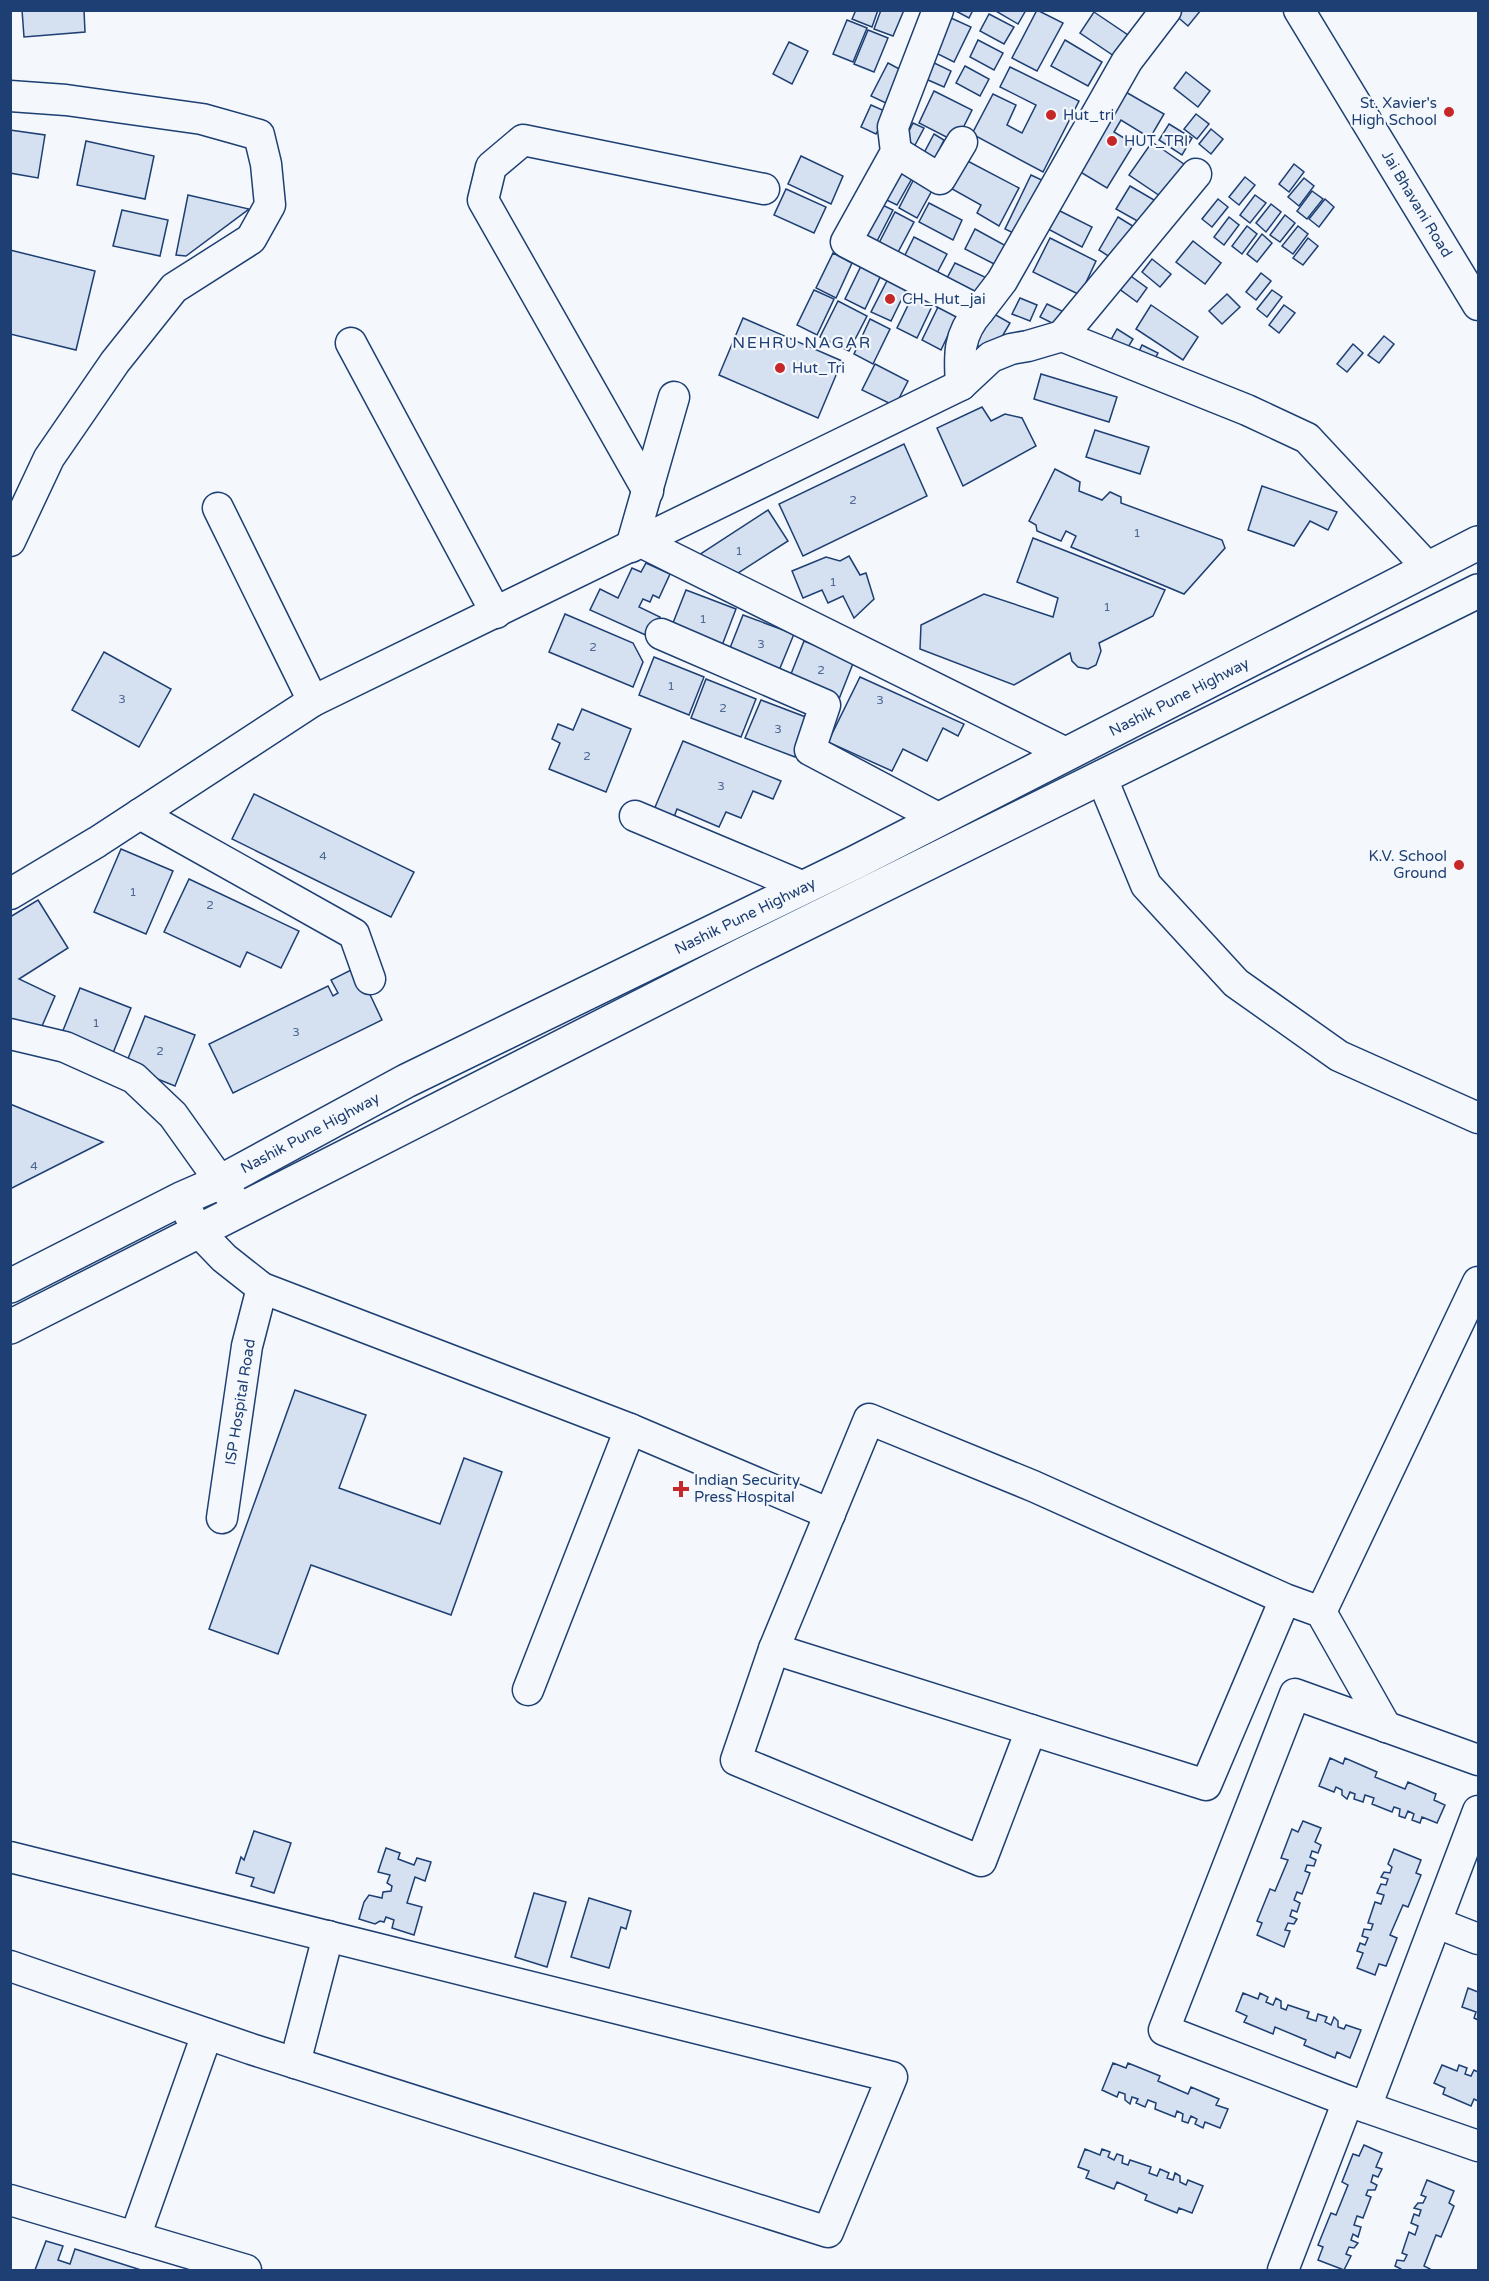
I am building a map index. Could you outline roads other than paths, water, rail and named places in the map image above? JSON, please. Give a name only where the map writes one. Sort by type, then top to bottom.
[{"type":"highway","name":"Nashik Pune Highway","points":[[10,1286],[181,1198],[220,1182],[406,1081],[804,888],[1479,543]]},
{"type":"highway","points":[[10,1327],[1101,776],[1479,591]]},
{"type":"street","points":[[938,10],[893,127],[897,152],[846,242],[979,311]]},
{"type":"street","points":[[961,385],[959,355],[968,324],[1002,281],[1127,61],[1166,10]]},
{"type":"street","name":"Jai Bhavani Road","points":[[1299,10],[1479,305]]},
{"type":"street","points":[[10,96],[66,100],[202,119],[259,135],[266,164],[270,205],[251,239],[174,288],[115,362],[49,458],[10,541]]},
{"type":"street","points":[[648,491],[483,200],[491,167],[523,140],[764,189]]},
{"type":"street","points":[[897,152],[940,179],[962,142]]},
{"type":"street","points":[[10,894],[140,814],[313,701],[961,385],[991,357],[1011,349],[1062,336],[1196,174]]},
{"type":"street","points":[[1062,336],[1247,410],[1307,438],[1429,569]]},
{"type":"street","points":[[351,343],[496,612]]},
{"type":"street","points":[[636,545],[648,491],[674,398]]},
{"type":"street","points":[[218,508],[313,701]]},
{"type":"street","points":[[636,545],[1068,754]]},
{"type":"street","points":[[661,634],[825,705],[810,750],[940,819]]},
{"type":"street","points":[[1101,776],[1146,885],[1236,983],[1339,1056],[1479,1118]]},
{"type":"street","points":[[140,814],[354,934],[370,979]]},
{"type":"street","points":[[635,816],[804,888]]},
{"type":"street","points":[[10,1034],[65,1047],[134,1078],[173,1115],[240,1209]]},
{"type":"street","points":[[181,1198],[198,1232],[224,1258],[262,1288],[630,1428],[830,1514]]},
{"type":"street","points":[[774,1649],[1206,1785],[1479,1282]]},
{"type":"street","name":"ISP Hospital Road","points":[[222,1518],[247,1346],[262,1288]]},
{"type":"street","points":[[1031,1730],[981,1861],[736,1760],[774,1649],[868,1419],[1033,1486],[1303,1605],[1386,1727]]},
{"type":"street","points":[[528,1690],[630,1428]]},
{"type":"street","points":[[1479,1760],[1295,1694],[1164,2030],[1357,2104],[1479,2146]]},
{"type":"street","points":[[1283,2271],[1437,1923],[1479,1811]]},
{"type":"street","points":[[10,1857],[892,2077],[828,2232],[295,2063],[10,1966]]},
{"type":"street","points":[[1437,1923],[1479,1939]]},
{"type":"street","points":[[295,2063],[328,1936]]},
{"type":"street","points":[[135,2237],[207,2034]]},
{"type":"street","points":[[10,2200],[135,2237],[193,2262],[246,2271]]},
{"type":"place","name":"St. Xavier's High School","points":[[1449,112]]},
{"type":"place","name":"Hut_tri","points":[[1051,115]]},
{"type":"place","name":"HUT_TRI","points":[[1112,141]]},
{"type":"place","name":"CH_Hut_jai","points":[[890,299]]},
{"type":"place","name":"Hut_Tri","points":[[780,368]]},
{"type":"place","name":"K.V. School Ground","points":[[1459,865]]},
{"type":"place","name":"Indian Security Press Hospital","points":[[681,1489]]},
{"type":"district","name":"NEHRU NAGAR","points":[[802,342]]}]
